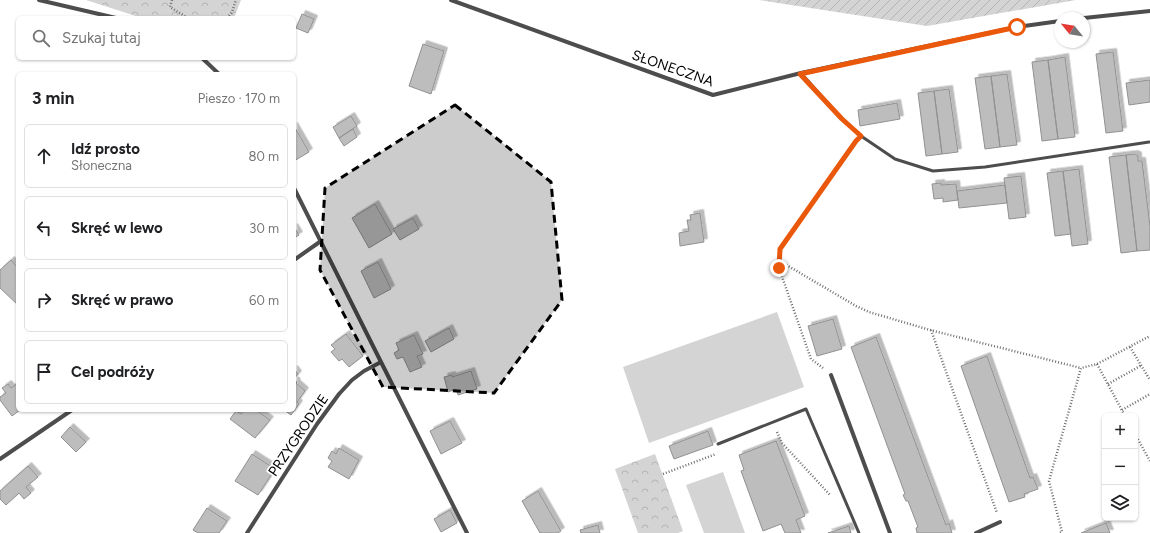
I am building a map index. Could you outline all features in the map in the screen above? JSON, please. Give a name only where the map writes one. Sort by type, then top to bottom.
[{"type":"street","points":[[39,0],[107,16]]},
{"type":"street","name":"SŁONECZNA","points":[[451,0],[713,95],[800,74],[1017,27],[1054,22]]},
{"type":"street","points":[[1090,17],[1150,11]]},
{"type":"street","points":[[204,60],[217,72]]},
{"type":"street","points":[[296,192],[467,533]]},
{"type":"street","points":[[296,259],[321,241]]},
{"type":"street","name":"PRZYGRODZIE","points":[[247,533],[317,424],[339,394],[352,380],[364,371],[381,362]]},
{"type":"street","points":[[831,374],[890,533]]},
{"type":"street","points":[[0,459],[69,412]]},
{"type":"street","points":[[976,533],[1000,522]]},
{"type":"lane","points":[[800,74],[842,119],[861,136],[895,159],[933,171],[985,167],[1149,142]]},
{"type":"lane","points":[[718,444],[806,409],[859,533]]},
{"type":"path","points":[[172,0],[170,7],[185,16]]},
{"type":"path","points":[[229,16],[232,12],[236,0]]},
{"type":"path","points":[[831,374],[811,359],[779,268],[778,260],[780,249],[861,136]]},
{"type":"path","points":[[778,260],[862,309],[930,330],[1081,368],[1097,364],[1150,336]]},
{"type":"path","points":[[930,330],[1000,522]]},
{"type":"path","points":[[1130,347],[1150,380]]},
{"type":"path","points":[[1097,364],[1124,413]]},
{"type":"path","points":[[1108,384],[1142,365]]},
{"type":"path","points":[[1060,533],[1062,532],[1049,481],[1081,368]]},
{"type":"path","points":[[1122,410],[1150,394]]},
{"type":"path","points":[[780,439],[833,498]]},
{"type":"path","points":[[1138,439],[1150,461]]},
{"type":"path","points":[[662,474],[727,450],[724,442]]},
{"type":"highlighted area","points":[[455,105],[551,182],[562,300],[494,393],[383,387],[320,270],[325,188]]},
{"type":"green space","points":[[86,0],[241,0],[235,16],[136,16]]},
{"type":"green space","points":[[759,0],[1076,0],[927,26]]},
{"type":"green space","points":[[777,312],[804,387],[649,443],[623,367]]},
{"type":"green space","points":[[655,454],[683,531],[678,533],[638,533],[615,469]]},
{"type":"green space","points":[[723,472],[745,533],[704,533],[686,485]]},
{"type":"building","points":[[302,14],[314,19],[308,33],[296,28]]},
{"type":"building","points":[[423,44],[444,51],[431,94],[409,86]]},
{"type":"building","points":[[1113,52],[1123,131],[1106,133],[1096,54]]},
{"type":"building","points":[[1065,57],[1075,137],[1058,139],[1048,60]]},
{"type":"building","points":[[1048,60],[1058,139],[1042,141],[1032,62]]},
{"type":"building","points":[[1007,74],[1017,145],[1000,147],[991,76]]},
{"type":"building","points":[[991,76],[1000,147],[985,149],[975,78]]},
{"type":"building","points":[[1150,80],[1150,102],[1129,105],[1126,83]]},
{"type":"building","points":[[949,89],[958,152],[942,154],[934,91]]},
{"type":"building","points":[[934,91],[942,154],[926,156],[918,93]]},
{"type":"building","points":[[897,103],[900,119],[860,126],[858,110]]},
{"type":"building","points":[[351,116],[357,126],[339,138],[333,127]]},
{"type":"building","points":[[296,129],[309,152],[296,160]]},
{"type":"building","points":[[353,129],[357,137],[344,146],[339,138]]},
{"type":"building","points":[[1135,154],[1138,156],[1138,161],[1142,161],[1150,226],[1150,250],[1137,251],[1126,155]]},
{"type":"building","points":[[1126,155],[1137,251],[1121,253],[1109,157]]},
{"type":"building","points":[[1079,169],[1088,244],[1072,246],[1063,171]]},
{"type":"building","points":[[1063,171],[1071,234],[1055,236],[1047,173]]},
{"type":"building","points":[[1021,176],[1026,217],[1009,219],[1004,178]]},
{"type":"building","points":[[941,183],[941,185],[956,184],[958,200],[943,202],[943,198],[934,199],[932,184]]},
{"type":"building","points":[[1005,185],[1007,203],[959,208],[957,191]]},
{"type":"building","points":[[375,204],[392,234],[369,248],[352,218]]},
{"type":"building","points":[[700,213],[704,242],[680,246],[679,233],[689,231],[687,220],[691,220],[690,215]]},
{"type":"building","points":[[413,218],[419,229],[400,240],[393,229]]},
{"type":"building","points":[[11,260],[16,266],[16,303],[0,288],[0,270]]},
{"type":"building","points":[[378,262],[391,289],[374,298],[361,271]]},
{"type":"building","points":[[833,319],[842,349],[817,356],[808,326]]},
{"type":"building","points":[[449,328],[454,339],[431,352],[425,341]]},
{"type":"building","points":[[346,334],[363,356],[349,367],[342,359],[339,361],[331,352],[335,349],[331,345]]},
{"type":"building","points":[[414,335],[423,354],[417,356],[422,367],[410,372],[403,357],[397,359],[394,353],[399,350],[396,343]]},
{"type":"building","points":[[876,337],[946,525],[949,523],[952,533],[917,533],[916,528],[918,527],[908,501],[906,501],[903,495],[905,494],[851,347]]},
{"type":"building","points":[[987,356],[1030,478],[1033,477],[1038,489],[1024,494],[1025,497],[1009,502],[961,366]]},
{"type":"building","points":[[471,371],[477,389],[458,395],[456,389],[448,392],[444,377],[452,375],[452,377]]},
{"type":"building","points":[[296,383],[305,391],[297,402],[299,404],[296,408]]},
{"type":"building","points":[[8,384],[11,388],[16,384],[16,412],[17,412],[12,416],[0,400],[0,397],[6,393],[2,388]]},
{"type":"building","points":[[235,412],[241,414],[242,412],[259,412],[270,420],[255,438],[230,419]]},
{"type":"building","points":[[450,421],[462,443],[441,454],[430,431]]},
{"type":"building","points":[[70,427],[86,442],[76,452],[61,437]]},
{"type":"building","points":[[708,431],[713,445],[674,459],[669,446]]},
{"type":"building","points":[[776,441],[805,516],[796,520],[801,533],[785,533],[781,524],[763,531],[741,471],[744,470],[739,455]]},
{"type":"building","points":[[339,448],[359,460],[349,479],[328,467],[332,461],[328,458],[332,451],[336,454]]},
{"type":"building","points":[[252,454],[275,469],[258,495],[235,481]]},
{"type":"building","points":[[28,466],[38,477],[26,487],[31,493],[24,499],[19,493],[6,505],[0,499],[0,491]]},
{"type":"building","points":[[538,491],[561,531],[558,533],[540,533],[522,501]]},
{"type":"building","points":[[207,508],[227,521],[219,533],[198,533],[193,530]]},
{"type":"building","points":[[450,510],[457,523],[441,532],[434,519]]},
{"type":"building","points":[[1106,523],[1110,533],[1081,533]]},
{"type":"building","points":[[598,525],[600,533],[581,533],[580,530]]},
{"type":"building","points":[[849,526],[851,533],[828,533]]},
{"type":"route","points":[[779,268],[778,260],[780,249],[861,136],[842,119],[800,74],[1017,27]]}]
